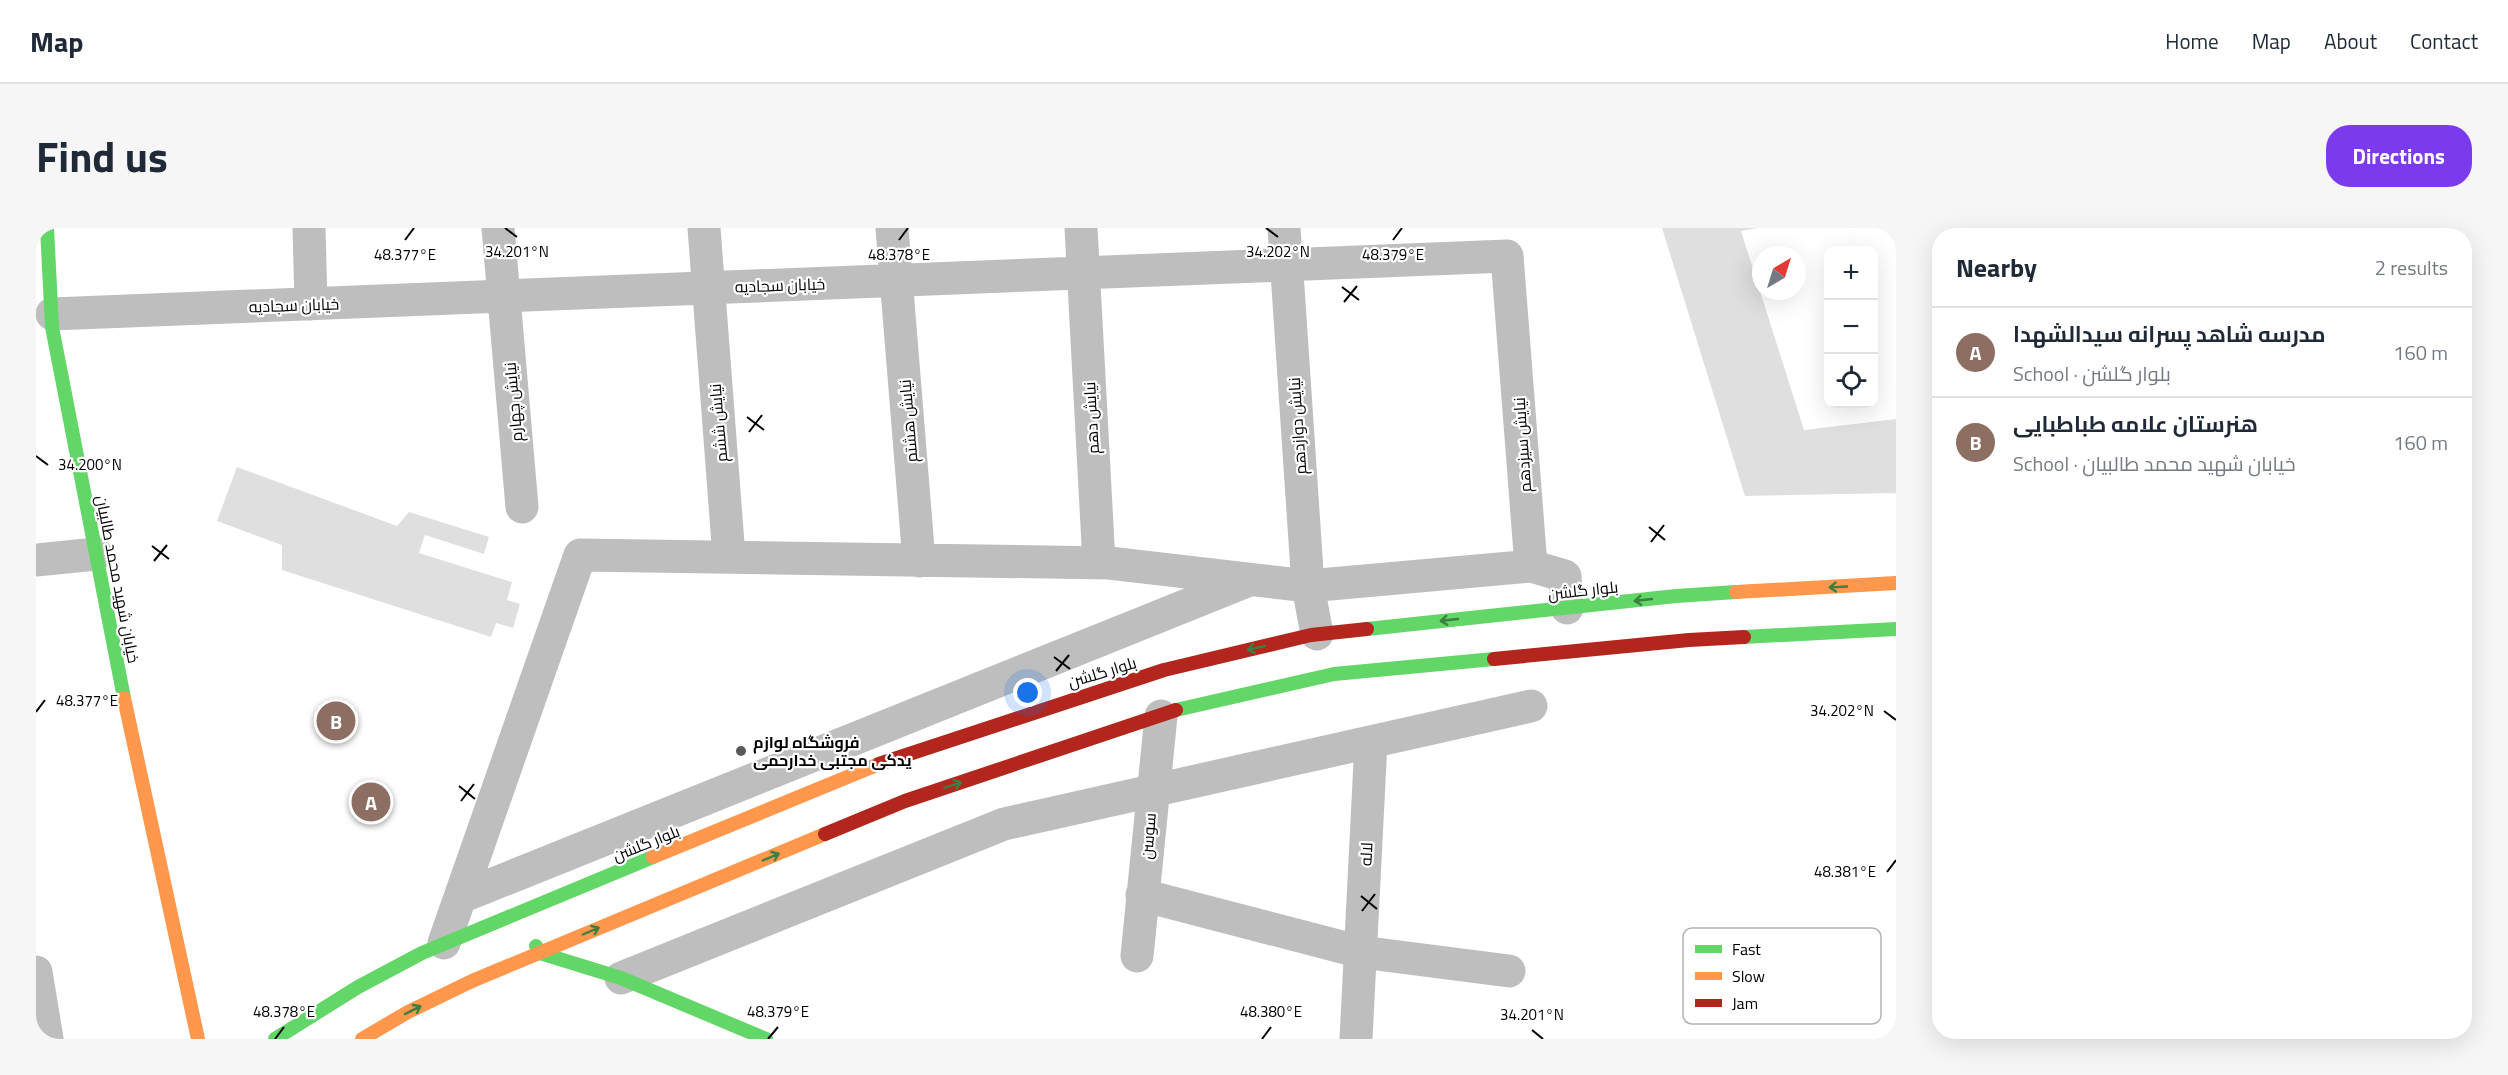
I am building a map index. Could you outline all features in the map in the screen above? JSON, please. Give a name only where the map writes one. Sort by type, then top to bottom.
[{"type":"street","name":"خیابان شهید محمد طالبیان","points":[[47,228],[47,312],[128,717],[198,1039]]},
{"type":"street","points":[[309,228],[310,304]]},
{"type":"street","name":"نیایش چهارم","points":[[498,228],[522,507]]},
{"type":"street","name":"نیایش ششم","points":[[704,228],[729,557]]},
{"type":"street","name":"نیایش هشتم","points":[[892,228],[919,561]]},
{"type":"street","name":"نیایش دهم","points":[[1081,228],[1099,563]]},
{"type":"street","name":"نیایش دوازدهم","points":[[1284,228],[1308,586],[1317,634]]},
{"type":"street","name":"خیابان سجادیه","points":[[47,312],[310,304],[1508,256]]},
{"type":"street","name":"نیایش سیزدهم","points":[[1508,256],[1530,566]]},
{"type":"street","points":[[36,560],[96,554]]},
{"type":"street","points":[[444,943],[580,555],[1099,563],[1308,586],[1530,566],[1565,576],[1567,608]]},
{"type":"street","points":[[461,897],[1251,580]]},
{"type":"street","name":"بلوار گلشن","points":[[275,1039],[354,988],[403,961],[444,943],[522,924],[883,763],[1164,670],[1317,634],[1676,596],[1896,583]]},
{"type":"street","points":[[362,1039],[408,1012],[472,981],[905,801],[1192,705],[1334,674],[1689,640],[1896,629]]},
{"type":"street","points":[[621,978],[1004,824],[1532,706]]},
{"type":"street","name":"سوسن","points":[[1137,956],[1161,716]]},
{"type":"street","name":"لاله","points":[[1356,1039],[1371,742]]},
{"type":"street","points":[[1143,895],[1361,952],[1509,971]]},
{"type":"street","points":[[522,924],[540,953],[621,978],[766,1039]]},
{"type":"street","points":[[36,972],[46,1039]]},
{"type":"building","points":[[1662,228],[1757,228],[1741,231],[1752,266],[1752,300],[1763,300],[1804,430],[1896,419],[1896,493],[1745,496]]},
{"type":"building","points":[[237,467],[397,526],[409,512],[489,537],[484,554],[425,535],[419,553],[512,582],[507,600],[520,604],[513,628],[496,623],[491,637],[282,570],[282,545],[217,521]]},
{"type":"traffic: fast","points":[[47,228],[52,327],[124,698]]},
{"type":"traffic: fast","points":[[1367,629],[1676,596],[1736,592]]},
{"type":"traffic: fast","points":[[1744,637],[1896,629]]},
{"type":"traffic: fast","points":[[1176,710],[1334,674],[1494,659]]},
{"type":"traffic: fast","points":[[275,1039],[358,987],[422,953],[653,857]]},
{"type":"traffic: fast","points":[[536,946],[540,953],[621,978],[766,1039]]},
{"type":"traffic: slow","points":[[1736,592],[1896,583]]},
{"type":"traffic: slow","points":[[124,698],[198,1039]]},
{"type":"traffic: slow","points":[[653,857],[879,764]]},
{"type":"traffic: slow","points":[[362,1039],[408,1012],[472,981],[825,834]]},
{"type":"traffic: jam","points":[[879,764],[1164,670],[1311,635],[1367,629]]},
{"type":"traffic: jam","points":[[1494,659],[1689,640],[1744,637]]},
{"type":"traffic: jam","points":[[825,834],[905,801],[1176,710]]},
{"type":"place","name":"هنرستان علامه طباطبایی","points":[[336,721]]},
{"type":"place","name":"فروشگاه لوازم یدکی مجتبی خدارحمی","points":[[741,751]]},
{"type":"place","name":"مدرسه شاهد پسرانه سیدالشهدا","points":[[371,802]]}]
